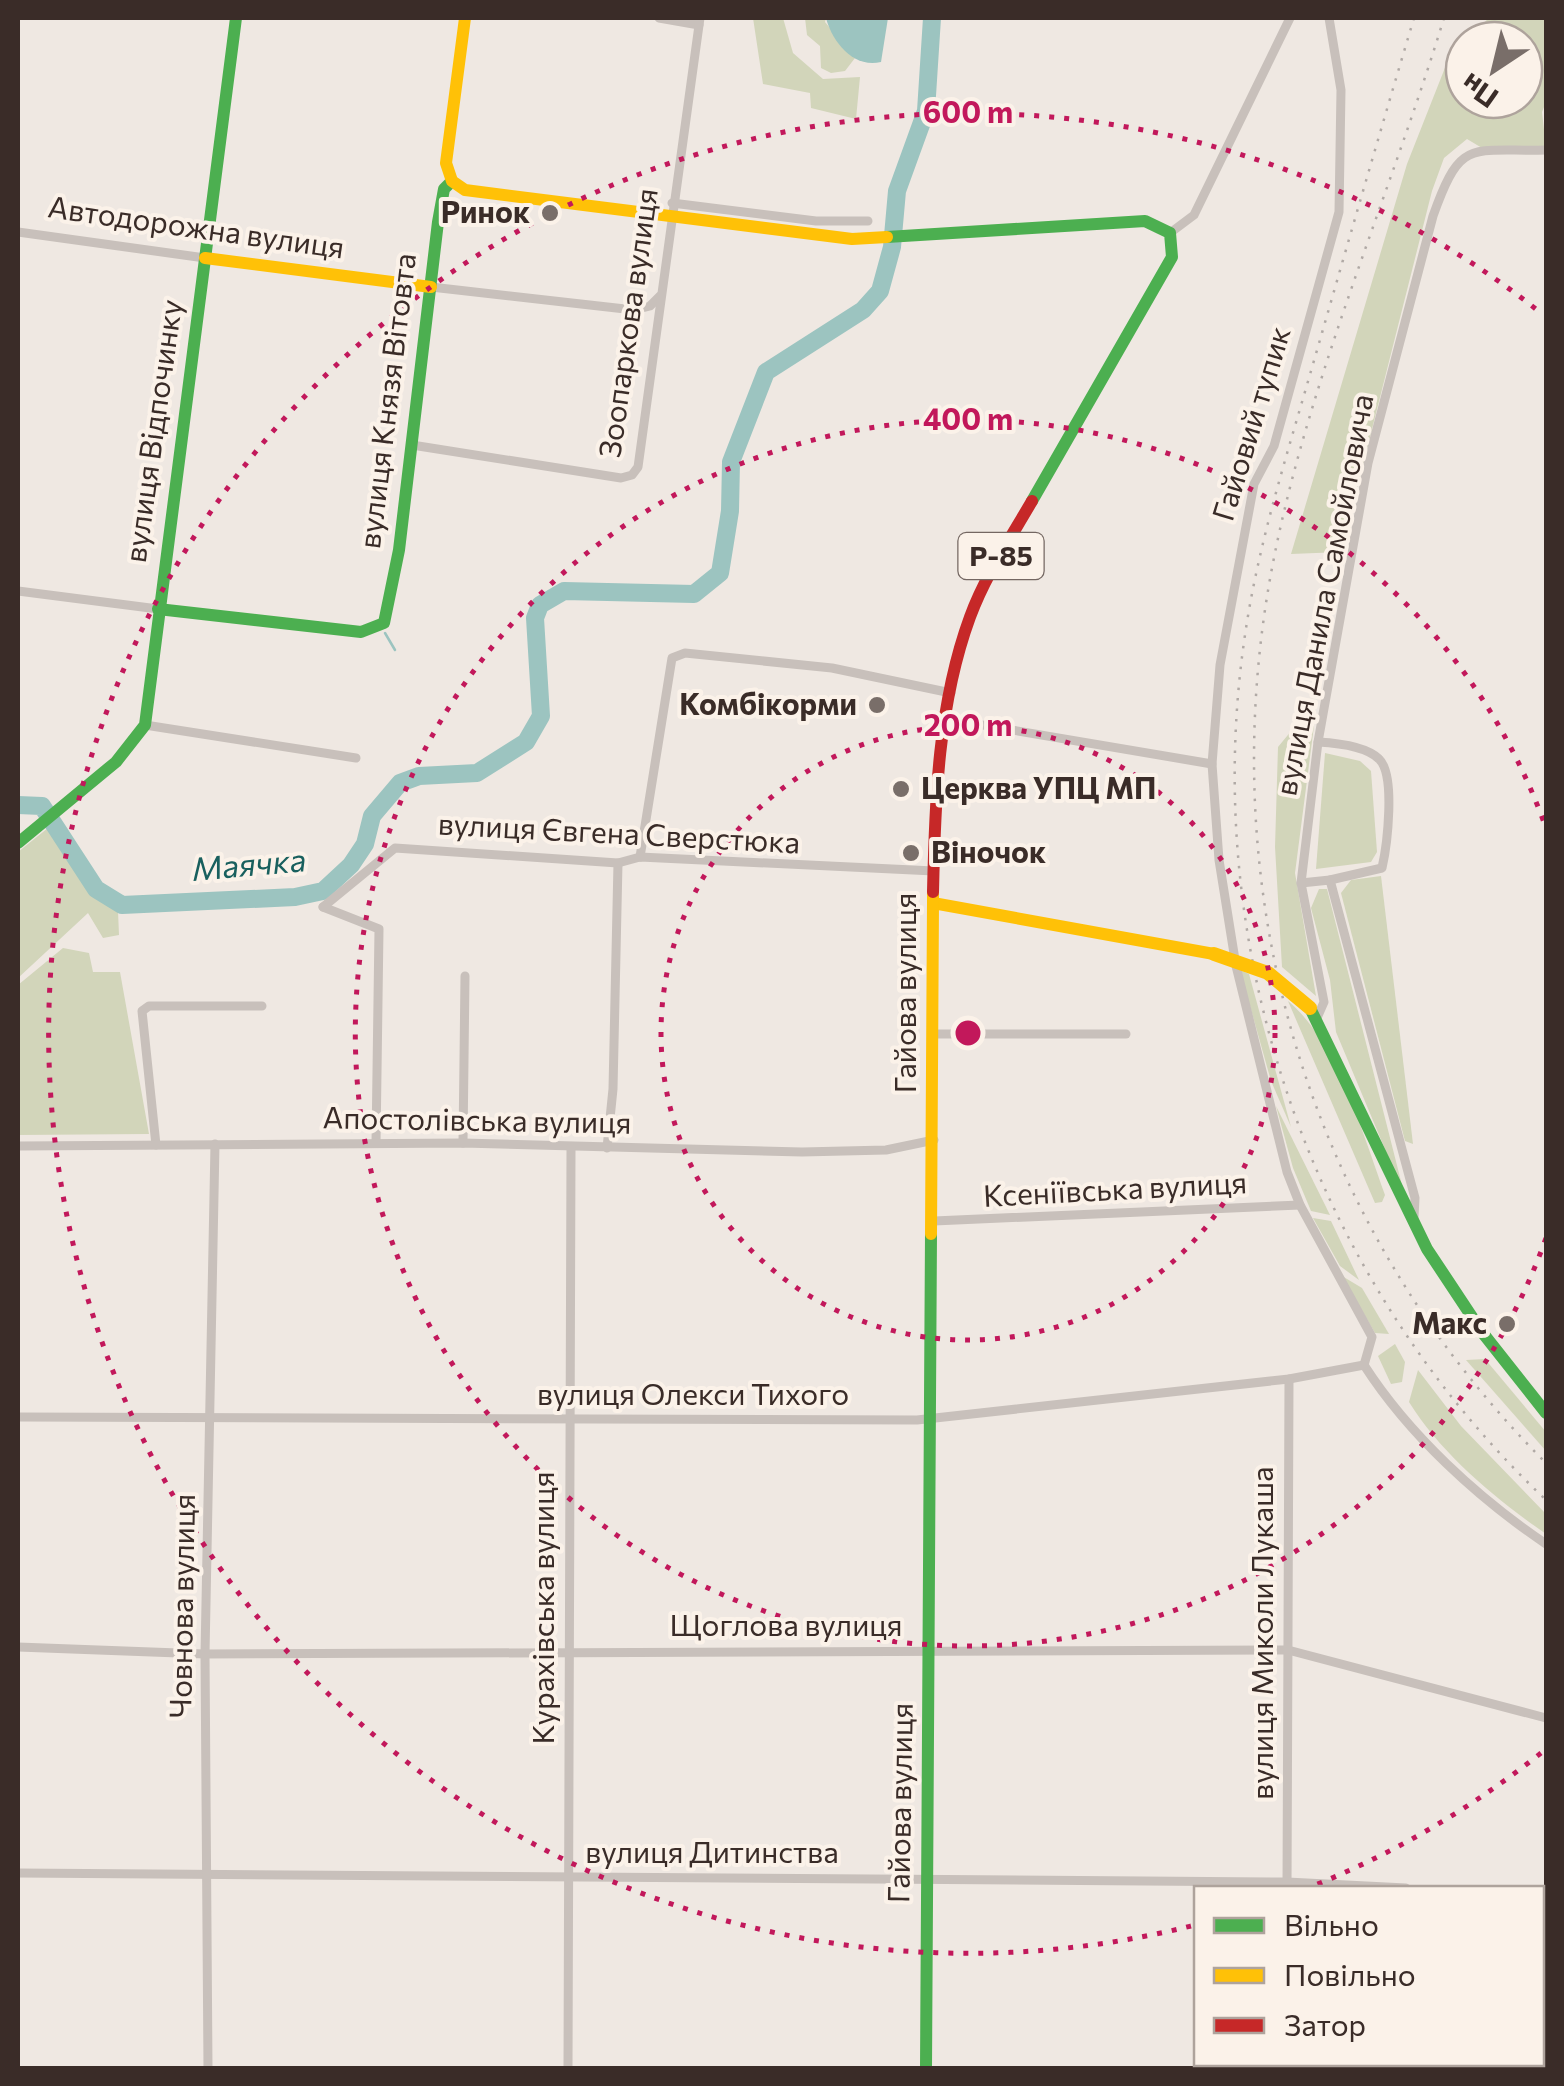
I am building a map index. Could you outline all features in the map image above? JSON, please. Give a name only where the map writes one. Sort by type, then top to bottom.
[{"type":"main road","name":"вулиця Відпочинку","points":[[145,724],[236,18]]},
{"type":"main road","name":"вулиця Князя Вітовта","points":[[158,610],[361,632],[378,629],[390,598],[444,189],[452,181],[446,163],[464,18]]},
{"type":"main road","points":[[452,181],[482,194],[671,210],[874,239],[1145,221],[1170,234]]},
{"type":"main road","name":"Гайова вулиця","points":[[926,2068],[934,871],[946,719],[955,660],[970,610],[1172,257],[1170,234]]},
{"type":"main road","name":"Автодорожна вулиця","points":[[205,258],[431,287]]},
{"type":"main road","points":[[18,844],[116,762],[145,724]]},
{"type":"main road","points":[[934,903],[1214,954],[1268,973],[1313,1013],[1413,1224],[1482,1332],[1546,1413]]},
{"type":"street","points":[[658,18],[699,21]]},
{"type":"street","points":[[1170,234],[1194,214],[1290,18]]},
{"type":"street","name":"Гайовий тупик","points":[[1329,18],[1341,90],[1340,212],[1274,446],[1254,484],[1220,665],[1212,764],[1218,860],[1236,966],[1286,1172],[1372,1337],[1364,1365]]},
{"type":"street","name":"Зоопаркова вулиця","points":[[412,444],[621,478],[632,475],[638,467],[699,21]]},
{"type":"street","name":"вулиця Данила Самойловича","points":[[1313,1013],[1324,1002],[1301,883],[1318,742],[1368,464],[1447,176],[1458,160],[1470,152],[1546,150]]},
{"type":"street","points":[[671,210],[816,222],[868,222]]},
{"type":"street","name":"Автодорожна вулиця","points":[[18,232],[205,258]]},
{"type":"street","name":"Автодорожна вулиця","points":[[431,287],[634,310],[650,306],[660,296]]},
{"type":"street","points":[[18,591],[158,610]]},
{"type":"street","points":[[640,857],[672,658],[685,653],[832,668],[951,694]]},
{"type":"street","points":[[946,719],[1212,764]]},
{"type":"street","points":[[145,724],[356,758]]},
{"type":"street","points":[[1301,883],[1382,868],[1390,836],[1385,766],[1376,755],[1318,742]]},
{"type":"street","name":"вулиця Євгена Сверстюка","points":[[376,1143],[379,929],[323,907],[395,848],[618,863],[640,857],[934,871]]},
{"type":"street","points":[[607,1148],[613,1089],[618,863]]},
{"type":"street","points":[[1330,880],[1415,1198],[1413,1224]]},
{"type":"street","points":[[463,1143],[465,976]]},
{"type":"street","points":[[156,1146],[142,1011],[148,1006],[262,1006]]},
{"type":"street","points":[[933,1034],[1126,1034]]},
{"type":"street","name":"Апостолівська вулиця","points":[[18,1146],[463,1143],[571,1148],[869,1150],[934,1140]]},
{"type":"street","name":"Човнова вулиця","points":[[208,2068],[206,1654],[215,1144]]},
{"type":"street","name":"Курахівська вулиця","points":[[568,2068],[571,1148]]},
{"type":"street","name":"Ксеніївська вулиця","points":[[934,1221],[982,1222],[1300,1205]]},
{"type":"street","points":[[1364,1365],[1386,1396],[1454,1468],[1546,1544]]},
{"type":"street","name":"вулиця Олекси Тихого","points":[[18,1417],[932,1420],[1289,1378],[1364,1365]]},
{"type":"street","name":"вулиця Миколи Лукаша","points":[[1287,1885],[1289,1378]]},
{"type":"street","name":"Щоглова вулиця","points":[[18,1647],[206,1654],[568,1649],[1288,1650],[1546,1718]]},
{"type":"street","name":"вулиця Дитинства","points":[[18,1872],[927,1878],[1327,1886]]},
{"type":"green space","points":[[753,18],[783,18],[793,53],[823,79],[860,77],[856,119],[811,108],[810,93],[763,84]]},
{"type":"green space","points":[[805,18],[826,18],[825,22],[855,58],[845,71],[831,73],[821,68],[820,46],[807,35]]},
{"type":"green space","points":[[1546,18],[1544,107],[1544,20],[1487,20]]},
{"type":"green space","points":[[1444,70],[1444,120],[1543,120],[1546,147],[1482,148],[1467,139],[1444,158],[1432,191],[1341,552],[1291,554],[1407,164]]},
{"type":"green space","points":[[1314,726],[1295,873],[1316,996],[1282,967],[1275,847],[1278,747],[1292,730]]},
{"type":"green space","points":[[1325,753],[1360,761],[1371,771],[1377,852],[1371,862],[1316,869]]},
{"type":"green space","points":[[48,828],[108,904],[118,911],[119,935],[103,938],[88,913],[18,978],[18,852]]},
{"type":"green space","points":[[1381,876],[1413,1144],[1405,1141],[1341,893],[1351,880]]},
{"type":"green space","points":[[1319,889],[1327,889],[1405,1197],[1336,1032],[1330,980],[1311,908]]},
{"type":"green space","points":[[63,948],[89,953],[93,972],[120,972],[149,1134],[18,1135],[18,985]]},
{"type":"green space","points":[[1240,970],[1249,974],[1291,1127],[1271,1081]]},
{"type":"green space","points":[[1288,1001],[1320,1040],[1347,1091],[1385,1195],[1382,1202],[1375,1203]]},
{"type":"green space","points":[[1276,1106],[1330,1215],[1311,1211],[1293,1168]]},
{"type":"green space","points":[[1313,1218],[1331,1221],[1359,1280],[1340,1266]]},
{"type":"green space","points":[[1342,1276],[1362,1288],[1389,1334],[1375,1333]]},
{"type":"green space","points":[[1395,1344],[1405,1362],[1402,1382],[1391,1384],[1378,1356]]},
{"type":"green space","points":[[1485,1359],[1546,1432],[1546,1451],[1466,1360]]},
{"type":"green space","points":[[1418,1370],[1461,1426],[1546,1514],[1546,1534],[1471,1475],[1422,1421],[1409,1402]]},
{"type":"water","points":[[826,18],[888,18],[881,62],[860,61],[844,50]]},
{"type":"waterway","name":"Маячка","points":[[18,805],[42,806],[96,889],[122,905],[295,897],[323,891],[351,865],[365,844],[372,816],[400,783],[419,776],[477,773],[526,742],[541,716],[535,618],[540,605],[564,591],[694,594],[720,573],[730,511],[731,462],[766,372],[863,310],[880,291],[892,247],[897,191],[926,111],[932,18]]},
{"type":"waterway","points":[[385,633],[395,650]]},
{"type":"railway","points":[[1414,18],[1257,568],[1245,635],[1235,754],[1240,873],[1258,990],[1291,1104],[1336,1213],[1394,1317],[1465,1413],[1546,1500]]},
{"type":"railway","points":[[1444,18],[1327,360],[1287,499],[1272,568],[1256,691],[1255,813],[1269,934],[1297,1050],[1339,1163],[1395,1270],[1464,1370],[1546,1463]]},
{"type":"traffic: fast","points":[[18,843],[116,762],[145,725],[236,18]]},
{"type":"traffic: fast","points":[[158,609],[361,632],[384,623],[399,550],[438,222],[444,189],[452,181]]},
{"type":"traffic: fast","points":[[887,237],[1145,221],[1170,233],[1172,257],[1032,501]]},
{"type":"traffic: fast","points":[[1310,1008],[1427,1249],[1482,1332],[1546,1413]]},
{"type":"traffic: fast","points":[[926,2068],[931,1234]]},
{"type":"traffic: slow","points":[[465,18],[446,163],[452,181],[465,190],[852,239],[887,237]]},
{"type":"traffic: slow","points":[[205,258],[431,287]]},
{"type":"traffic: slow","points":[[933,892],[933,903],[1214,954]]},
{"type":"traffic: slow","points":[[931,1234],[933,903]]},
{"type":"traffic: slow","points":[[1214,954],[1268,973],[1310,1008]]},
{"type":"traffic: jam","points":[[933,892],[940,753],[959,650],[983,587],[1032,501]]},
{"type":"place","name":"Ринок","points":[[550,213]]},
{"type":"place","name":"Комбікорми","points":[[877,705]]},
{"type":"place","name":"Церква УПЦ МП","points":[[901,789]]},
{"type":"place","name":"Віночок","points":[[911,853]]},
{"type":"place","name":"Макс","points":[[1507,1324]]}]
